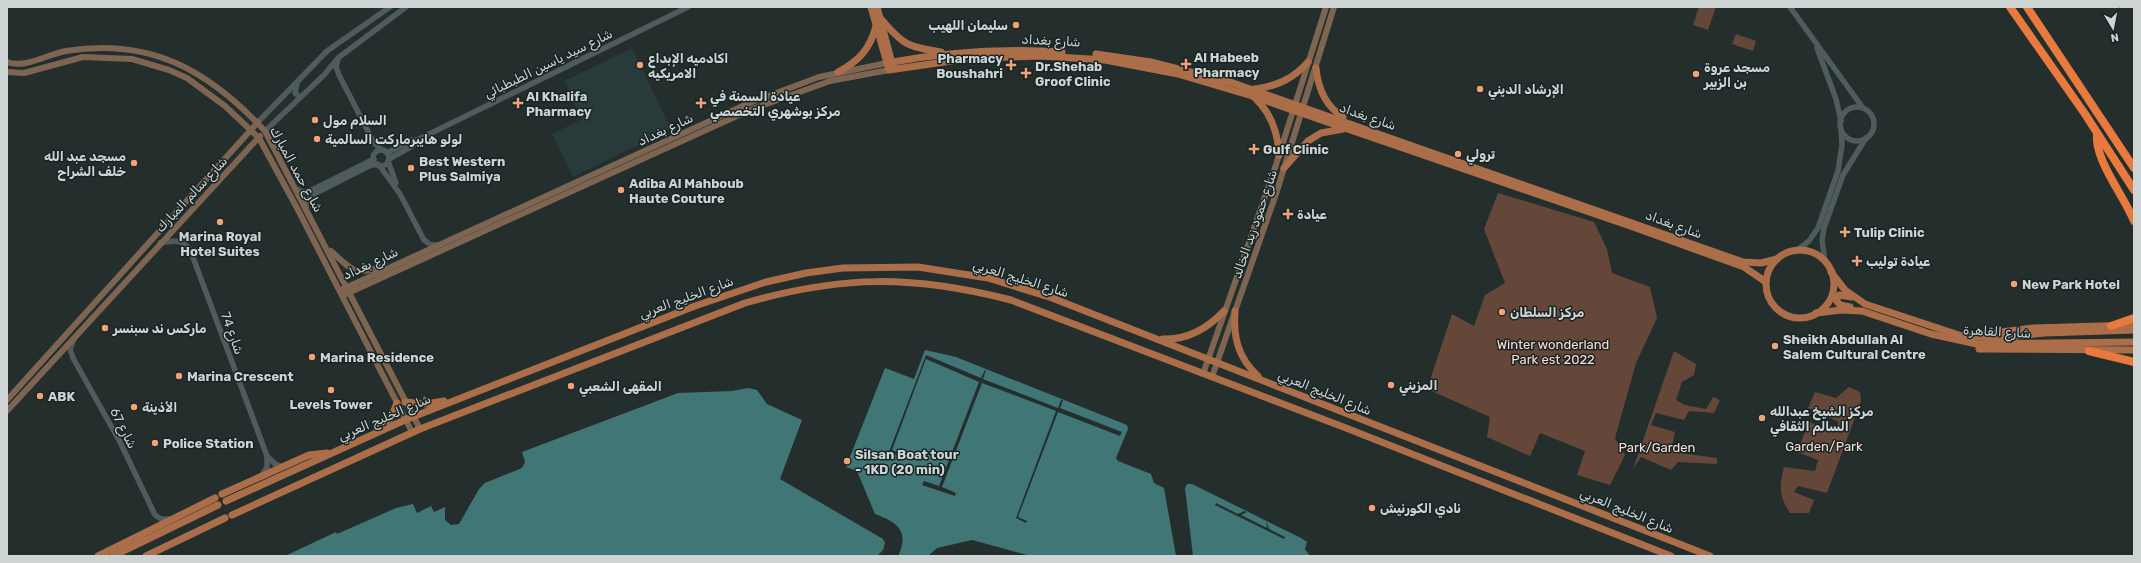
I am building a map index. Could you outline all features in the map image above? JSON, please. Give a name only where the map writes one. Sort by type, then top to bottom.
[{"type":"highway","points":[[2010,7],[2097,133],[2134,190]]},
{"type":"highway","points":[[2027,7],[2134,168]]},
{"type":"highway","points":[[2097,133],[2097,147],[2100,155],[2123,196],[2134,221]]},
{"type":"highway","points":[[2124,153],[2134,162]]},
{"type":"highway","points":[[2111,326],[2134,318]]},
{"type":"highway","points":[[2089,351],[2134,362]]},
{"type":"main road","points":[[872,7],[879,22],[908,45],[951,54]]},
{"type":"main road","points":[[877,7],[879,22],[890,66]]},
{"type":"main road","name":"شارع حمود زيد الخالد","points":[[1203,374],[1279,155],[1326,7]]},
{"type":"main road","name":"شارع حمود زيد الخالد","points":[[1212,377],[1284,168],[1334,7]]},
{"type":"main road","points":[[838,72],[850,66],[864,54],[872,40],[879,22]]},
{"type":"main road","name":"شارع حمد المبارك","points":[[7,62],[19,64],[64,51],[86,49],[121,50],[153,55],[179,63],[212,82],[258,122],[265,131],[306,207],[347,290],[420,429]]},
{"type":"main road","name":"شارع بغداد","points":[[347,290],[750,110],[830,81],[890,66],[951,54],[1043,50],[1126,58],[1190,71],[1303,110],[1351,123],[1743,262],[1757,264],[1777,259]]},
{"type":"main road","name":"شارع بغداد","points":[[339,294],[397,264],[747,104],[838,72],[972,58],[1022,56],[1074,57],[1164,70],[1252,92]]},
{"type":"main road","name":"شارع حمد المبارك","points":[[7,72],[24,73],[83,57],[111,57],[147,62],[170,70],[200,86],[226,106],[259,138],[298,210],[339,294],[412,432]]},
{"type":"main road","points":[[1279,155],[1279,141],[1274,123],[1252,92],[1285,82],[1308,62]]},
{"type":"main road","points":[[1316,68],[1319,86],[1325,99],[1336,112],[1351,123]]},
{"type":"main road","name":"شارع بغداد","points":[[1303,110],[1344,128],[1744,268],[1766,282]]},
{"type":"main road","name":"شارع سالم المبارك","points":[[9,399],[258,122]]},
{"type":"main road","points":[[1284,168],[1300,148],[1312,138],[1326,132],[1344,128]]},
{"type":"main road","name":"شارع سالم المبارك","points":[[7,412],[160,243],[265,131]]},
{"type":"main road","points":[[225,159],[230,161],[230,167]]},
{"type":"main road","points":[[328,249],[344,265],[355,270],[370,271],[397,264]]},
{"type":"main road","points":[[1796,251],[1812,253],[1825,262],[1831,272],[1833,286],[1827,304],[1816,313],[1802,318],[1791,317],[1782,313],[1771,302],[1767,293],[1766,282],[1768,272],[1777,259],[1786,253],[1796,251]]},
{"type":"main road","name":"شارع الخليج العربي","points":[[226,502],[405,420],[729,293],[783,278],[843,268],[918,267],[952,271],[988,278],[1052,298],[1262,379],[1710,556]]},
{"type":"main road","name":"شارع القاهرة","points":[[1831,272],[1841,286],[1854,297],[1877,310],[1962,336],[1987,338],[2045,333],[2134,330]]},
{"type":"main road","points":[[745,303],[741,298],[743,293],[783,278]]},
{"type":"main road","name":"شارع الخليج العربي","points":[[232,515],[412,432],[745,303],[783,292],[825,284],[863,280],[902,281],[968,290],[1011,300],[1671,556]]},
{"type":"main road","points":[[1854,297],[1842,295],[1838,296],[1836,300],[1838,304],[1858,310]]},
{"type":"main road","name":"شارع القاهرة","points":[[1816,313],[1841,310],[1858,310],[1962,342],[1992,345],[2134,342]]},
{"type":"main road","points":[[1156,339],[1171,340],[1193,334],[1213,322],[1224,311]]},
{"type":"main road","points":[[1235,311],[1234,326],[1236,342],[1241,356],[1250,369],[1262,379]]},
{"type":"main road","name":"شارع القاهرة","points":[[1943,331],[1986,334],[2033,328],[2134,325]]},
{"type":"main road","points":[[1962,342],[1982,350],[2134,350]]},
{"type":"main road","points":[[31,374],[28,381],[32,383]]},
{"type":"main road","points":[[9,399],[15,400],[13,405]]},
{"type":"main road","points":[[405,402],[426,404],[457,400]]},
{"type":"main road","points":[[373,434],[391,418],[397,403]]},
{"type":"main road","points":[[222,494],[309,455],[321,453],[329,454]]},
{"type":"main road","points":[[98,556],[215,498]]},
{"type":"main road","points":[[113,556],[218,505]]},
{"type":"main road","points":[[146,556],[225,518]]},
{"type":"main road","points":[[104,556],[116,547]]},
{"type":"street","name":"شارع سالم المبارك","points":[[258,122],[327,51],[390,7]]},
{"type":"street","name":"شارع سالم المبارك","points":[[265,131],[324,75],[338,58],[406,7]]},
{"type":"street","name":"شارع سيد ياسين الطبطبائي","points":[[384,151],[410,141],[417,140],[688,7]]},
{"type":"street","points":[[1790,7],[1815,44],[1834,67],[1863,108],[1871,115],[1874,125],[1872,133],[1866,138],[1844,175],[1824,228],[1822,240],[1825,262]]},
{"type":"street","points":[[1796,251],[1810,240],[1818,228],[1838,171],[1842,145],[1841,121],[1836,99],[1815,44]]},
{"type":"street","points":[[338,58],[336,67],[341,79],[374,143],[384,151],[400,194],[424,240],[431,245],[438,245]]},
{"type":"street","points":[[1826,72],[1834,67]]},
{"type":"street","points":[[324,75],[333,74],[341,79]]},
{"type":"street","points":[[300,78],[294,91],[300,97]]},
{"type":"street","points":[[1841,121],[1843,116],[1852,109],[1863,108]]},
{"type":"street","points":[[1841,128],[1843,133],[1851,140],[1861,140],[1866,138]]},
{"type":"street","name":"شارع سيد ياسين الطبطبائي","points":[[388,160],[414,145],[417,140]]},
{"type":"street","points":[[374,143],[374,157],[378,165],[400,194]]},
{"type":"street","points":[[306,207],[309,198],[320,189],[374,157],[378,151],[384,151]]},
{"type":"street","points":[[296,189],[307,192],[320,189],[369,166],[384,165],[388,160]]},
{"type":"street","points":[[422,253],[424,240]]},
{"type":"street","name":"شارع 74","points":[[160,243],[180,241],[187,245],[191,252],[267,456]]},
{"type":"street","name":"شارع 67","points":[[74,337],[70,349],[73,358],[120,442],[155,515],[158,518],[170,519]]},
{"type":"street","points":[[267,456],[275,464],[283,467]]},
{"type":"street","points":[[261,476],[267,467],[267,456]]},
{"type":"shaded area","points":[[632,48],[671,129],[573,177],[552,134],[582,119],[564,81]]},
{"type":"green space","points":[[1699,7],[1716,7],[1708,30],[1693,25]]},
{"type":"green space","points":[[1736,34],[1756,41],[1753,51],[1732,44]]},
{"type":"green space","name":"Winter wonderland Park est 2022","points":[[1498,193],[1594,222],[1607,249],[1612,273],[1650,287],[1657,318],[1636,363],[1615,438],[1625,455],[1610,485],[1577,475],[1585,451],[1540,433],[1530,456],[1487,437],[1490,417],[1427,389],[1452,314],[1474,326],[1485,295],[1505,283],[1484,229]]},
{"type":"green space","name":"Park/Garden","points":[[1674,351],[1696,364],[1694,375],[1682,382],[1676,400],[1685,405],[1706,409],[1713,397],[1720,400],[1714,413],[1689,411],[1684,420],[1656,413],[1651,425],[1675,432],[1672,446],[1674,452],[1717,458],[1717,464],[1678,462],[1671,470],[1641,457],[1633,469]]},
{"type":"green space","name":"Garden/Park","points":[[1849,387],[1860,392],[1861,401],[1827,493],[1798,486],[1794,492],[1814,500],[1809,513],[1790,513],[1781,491],[1781,480],[1784,467],[1815,471],[1818,460],[1797,452],[1809,422],[1833,432],[1839,422],[1808,408],[1815,392],[1836,398]]},
{"type":"water","points":[[925,350],[956,357],[1127,425],[1128,429],[1116,458],[1118,461],[1151,474],[1154,483],[1164,488],[1176,556],[1031,556],[972,540],[937,548],[928,556],[898,556],[903,540],[902,534],[890,520],[875,514],[857,471],[846,467],[885,368],[914,379]]},
{"type":"water","points":[[748,388],[757,390],[767,404],[802,420],[780,479],[883,539],[885,543],[883,550],[877,556],[285,556],[336,532],[337,534],[396,508],[413,504],[417,513],[431,506],[434,512],[445,507],[445,520],[451,525],[459,524],[479,489],[485,483],[522,468],[525,462],[522,452],[678,393],[732,391]]},
{"type":"water","points":[[1187,484],[1192,484],[1301,538],[1307,542],[1305,549],[1310,556],[1193,556],[1185,488]]},
{"type":"pier","points":[[926,355],[981,378],[986,370],[983,379],[1058,408],[1061,400],[1063,400],[1060,408],[1122,432],[1120,436],[1058,412],[1018,517],[1027,521],[1026,523],[1016,518],[1056,411],[982,383],[942,487],[956,493],[955,496],[922,485],[924,481],[939,486],[979,382],[926,359],[892,450],[903,455],[902,457],[889,452]]},
{"type":"pier","points":[[1216,503],[1238,514],[1244,511],[1247,512],[1241,515],[1267,528],[1266,521],[1269,529],[1285,537],[1284,539],[1215,505]]},
{"type":"place","name":"سليمان اللهيب","points":[[1016,25]]},
{"type":"place","name":"Al Habeeb Pharmacy","points":[[1186,64]]},
{"type":"place","name":"اكادميه الإبداع الامريكيه","points":[[640,65]]},
{"type":"place","name":"Pharmacy Boushahri","points":[[1011,65]]},
{"type":"place","name":"Dr.Shehab Groof Clinic","points":[[1026,73]]},
{"type":"place","name":"مسجد عروة بن الزبير","points":[[1696,74]]},
{"type":"place","name":"الإرشاد الديني","points":[[1480,89]]},
{"type":"place","name":"Al Khalifa Pharmacy","points":[[518,103]]},
{"type":"place","name":"عيادة السمنة في مركز بوشهري التخصصي","points":[[701,103]]},
{"type":"place","name":"السلام مول","points":[[315,120]]},
{"type":"place","name":"لولو هايبرماركت السالمية","points":[[317,139]]},
{"type":"place","name":"Gulf Clinic","points":[[1254,149]]},
{"type":"place","name":"ترولي","points":[[1458,154]]},
{"type":"place","name":"مسجد عبد الله خلف الشراح","points":[[134,163]]},
{"type":"place","name":"Best Western Plus Salmiya","points":[[411,168]]},
{"type":"place","name":"Adiba Al Mahboub Haute Couture","points":[[621,190]]},
{"type":"place","name":"عيادة","points":[[1288,214]]},
{"type":"place","name":"Marina Royal Hotel Suites","points":[[220,222]]},
{"type":"place","name":"Tulip Clinic","points":[[1845,232]]},
{"type":"place","name":"عيادة توليب","points":[[1857,261]]},
{"type":"place","name":"New Park Hotel","points":[[2014,284]]},
{"type":"place","name":"مركز السلطان","points":[[1502,312]]},
{"type":"place","name":"ماركس ند سبنسر","points":[[105,328]]},
{"type":"place","name":"Sheikh Abdullah Al Salem Cultural Centre","points":[[1775,346]]},
{"type":"place","name":"Marina Residence","points":[[312,357]]},
{"type":"place","name":"Marina Crescent","points":[[179,376]]},
{"type":"place","name":"المزيني","points":[[1391,385]]},
{"type":"place","name":"المقهى الشعبي","points":[[571,386]]},
{"type":"place","name":"Levels Tower","points":[[331,390]]},
{"type":"place","name":"ABK","points":[[40,396]]},
{"type":"place","name":"الأذينة","points":[[134,407]]},
{"type":"place","name":"مركز الشيخ عبدالله السالم الثقافي","points":[[1762,418]]},
{"type":"place","name":"Police Station","points":[[155,443]]},
{"type":"place","name":"Silsan Boat tour - 1KD (20 min)","points":[[847,461]]},
{"type":"place","name":"نادي الكورنيش","points":[[1372,508]]}]
